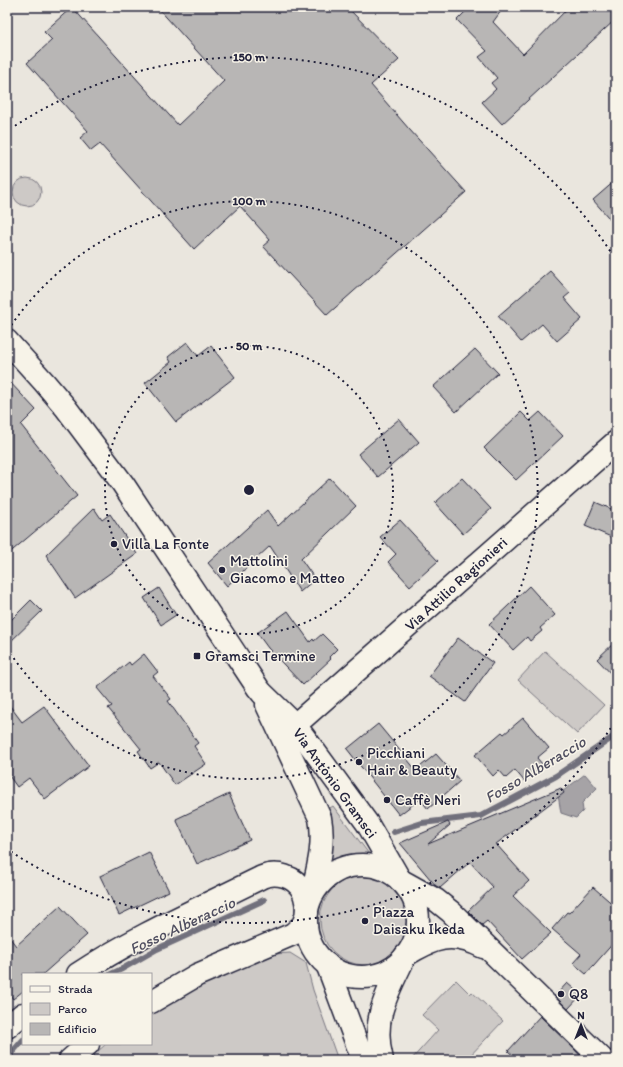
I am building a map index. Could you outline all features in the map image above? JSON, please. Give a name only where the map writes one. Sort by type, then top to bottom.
[{"type":"main road","name":"Via Antonio Gramsci","points":[[7,341],[66,408],[123,484],[262,693],[320,818],[322,842],[308,911]]},
{"type":"main road","name":"Via Attilio Ragionieri","points":[[295,725],[616,442]]},
{"type":"main road","name":"Via Antonio Gramsci","points":[[262,693],[295,725],[367,823],[400,880]]},
{"type":"main road","points":[[152,1001],[197,975],[293,934],[302,925],[313,894],[325,880],[340,870],[349,867],[367,865],[392,874],[436,900],[463,923],[603,1060]]},
{"type":"main road","points":[[80,973],[113,952],[262,877],[271,874],[283,875],[299,885],[303,891],[308,911],[307,932],[312,945],[327,964],[363,1060]]},
{"type":"main road","points":[[382,1060],[378,1039],[378,1023],[382,1007],[415,938],[418,920],[417,911],[411,894],[400,880]]},
{"type":"main road","points":[[327,964],[338,971],[347,974],[365,976],[375,975],[392,968],[406,955],[423,946],[445,938],[456,937],[466,939],[489,950]]},
{"type":"main road","points":[[7,1027],[22,1015]]},
{"type":"main road","points":[[70,1060],[87,1045]]},
{"type":"green space","points":[[27,178],[37,182],[41,192],[37,202],[27,206],[17,202],[13,192],[17,182]]},
{"type":"green space","points":[[545,651],[604,705],[577,734],[518,680]]},
{"type":"green space","points":[[333,806],[369,854],[349,854],[331,861],[329,859],[331,823],[330,808]]},
{"type":"green space","name":"Piazza Daisaku Ikeda","points":[[365,875],[382,879],[397,888],[406,903],[410,920],[406,937],[397,952],[382,961],[365,965],[348,961],[333,952],[324,937],[320,920],[324,903],[333,888],[348,879]]},
{"type":"green space","points":[[290,953],[306,963],[313,990],[338,1060],[88,1060],[105,1045],[152,1045],[152,1014],[194,989],[274,954]]},
{"type":"green space","points":[[456,980],[470,994],[472,992],[503,1021],[466,1060],[411,1060],[438,1030],[422,1015]]},
{"type":"shaded area","points":[[585,774],[597,788],[582,803],[583,811],[576,818],[561,813],[558,795]]},
{"type":"building","points":[[72,7],[178,125],[224,81],[157,7],[347,7],[399,60],[371,85],[466,192],[327,315],[263,246],[270,240],[240,206],[194,249],[100,144],[91,151],[80,138],[88,131],[27,63],[52,40],[44,32]]},
{"type":"building","points":[[470,7],[504,7],[493,22],[523,54],[569,7],[616,7],[616,19],[502,124],[482,102],[496,89],[491,83],[497,78],[479,57],[487,51],[457,20]]},
{"type":"building","points":[[616,180],[616,226],[593,200]]},
{"type":"building","points":[[550,271],[570,293],[564,298],[582,319],[557,341],[542,324],[521,342],[498,316]]},
{"type":"building","points":[[187,342],[198,356],[211,346],[235,377],[176,422],[145,383],[171,362],[168,357]]},
{"type":"building","points":[[475,349],[498,373],[456,412],[433,387]]},
{"type":"building","points":[[7,379],[36,410],[21,425],[77,496],[7,555]]},
{"type":"building","points":[[521,412],[530,421],[540,412],[563,436],[516,480],[484,448]]},
{"type":"building","points":[[399,419],[419,442],[378,477],[358,454]]},
{"type":"building","points":[[330,478],[356,506],[301,559],[315,579],[300,592],[270,546],[227,586],[208,563],[267,510],[278,526]]},
{"type":"building","points":[[462,478],[491,509],[463,534],[435,503]]},
{"type":"building","points":[[595,502],[616,511],[616,539],[585,526]]},
{"type":"building","name":"Villa La Fonte","points":[[94,508],[102,520],[110,514],[137,554],[75,598],[46,555]]},
{"type":"building","points":[[400,520],[438,561],[410,586],[388,562],[396,554],[380,537]]},
{"type":"building","points":[[529,586],[555,615],[540,628],[542,631],[530,641],[527,637],[513,650],[489,624]]},
{"type":"building","points":[[159,588],[176,615],[161,625],[144,598]]},
{"type":"building","points":[[31,600],[42,611],[7,645],[7,624]]},
{"type":"building","points":[[288,611],[310,642],[313,639],[314,641],[322,634],[337,649],[329,657],[331,659],[303,685],[268,648],[257,633]]},
{"type":"building","points":[[458,638],[493,663],[465,702],[429,676]]},
{"type":"building","points":[[616,641],[616,679],[597,659]]},
{"type":"building","points":[[144,654],[158,672],[153,676],[171,699],[168,701],[198,743],[194,746],[206,764],[175,785],[159,762],[150,768],[138,751],[141,749],[108,708],[112,706],[97,688],[129,662],[131,665]]},
{"type":"building","points":[[7,702],[22,722],[44,706],[89,766],[45,799],[29,778],[17,787],[7,773]]},
{"type":"building","points":[[523,718],[549,748],[537,758],[543,765],[524,781],[515,770],[506,778],[499,770],[493,776],[475,755],[502,732],[504,734]]},
{"type":"building","points":[[378,724],[416,770],[436,754],[460,781],[428,809],[420,799],[399,815],[347,749]]},
{"type":"building","points":[[561,788],[564,793],[496,844],[529,881],[513,896],[551,933],[522,959],[487,921],[482,925],[468,911],[493,887],[470,862],[440,888],[436,886],[400,843],[448,822],[450,825],[428,844]]},
{"type":"building","points":[[229,794],[250,840],[197,864],[176,819]]},
{"type":"building","points":[[149,852],[169,891],[119,915],[100,876]]},
{"type":"building","points":[[593,887],[616,907],[616,940],[586,974],[573,963],[581,954],[552,929]]},
{"type":"building","points":[[60,906],[87,935],[44,973],[22,973],[22,992],[13,999],[7,991],[7,934],[16,946]]},
{"type":"building","points":[[567,983],[581,995],[568,1009],[555,996]]},
{"type":"building","points":[[540,1016],[584,1060],[518,1060],[508,1051]]},
{"type":"waterway","name":"Fosso Alberaccio","points":[[394,832],[422,823],[481,816],[556,776],[616,735]]},
{"type":"waterway","name":"Fosso Alberaccio","points":[[113,973],[157,949],[264,900]]},
{"type":"waterway","name":"Fosso Alberaccio","points":[[7,1058],[22,1041]]},
{"type":"place","name":"Villa La Fonte","points":[[114,544]]},
{"type":"place","name":"Mattolini Giacomo e Matteo","points":[[222,570]]},
{"type":"place","name":"Gramsci Termine","points":[[197,656]]},
{"type":"place","name":"Picchiani Hair & Beauty","points":[[359,762]]},
{"type":"place","name":"Caffè Neri","points":[[387,800]]},
{"type":"place","name":"Piazza Daisaku Ikeda","points":[[365,921]]},
{"type":"place","name":"Q8","points":[[561,994]]}]
